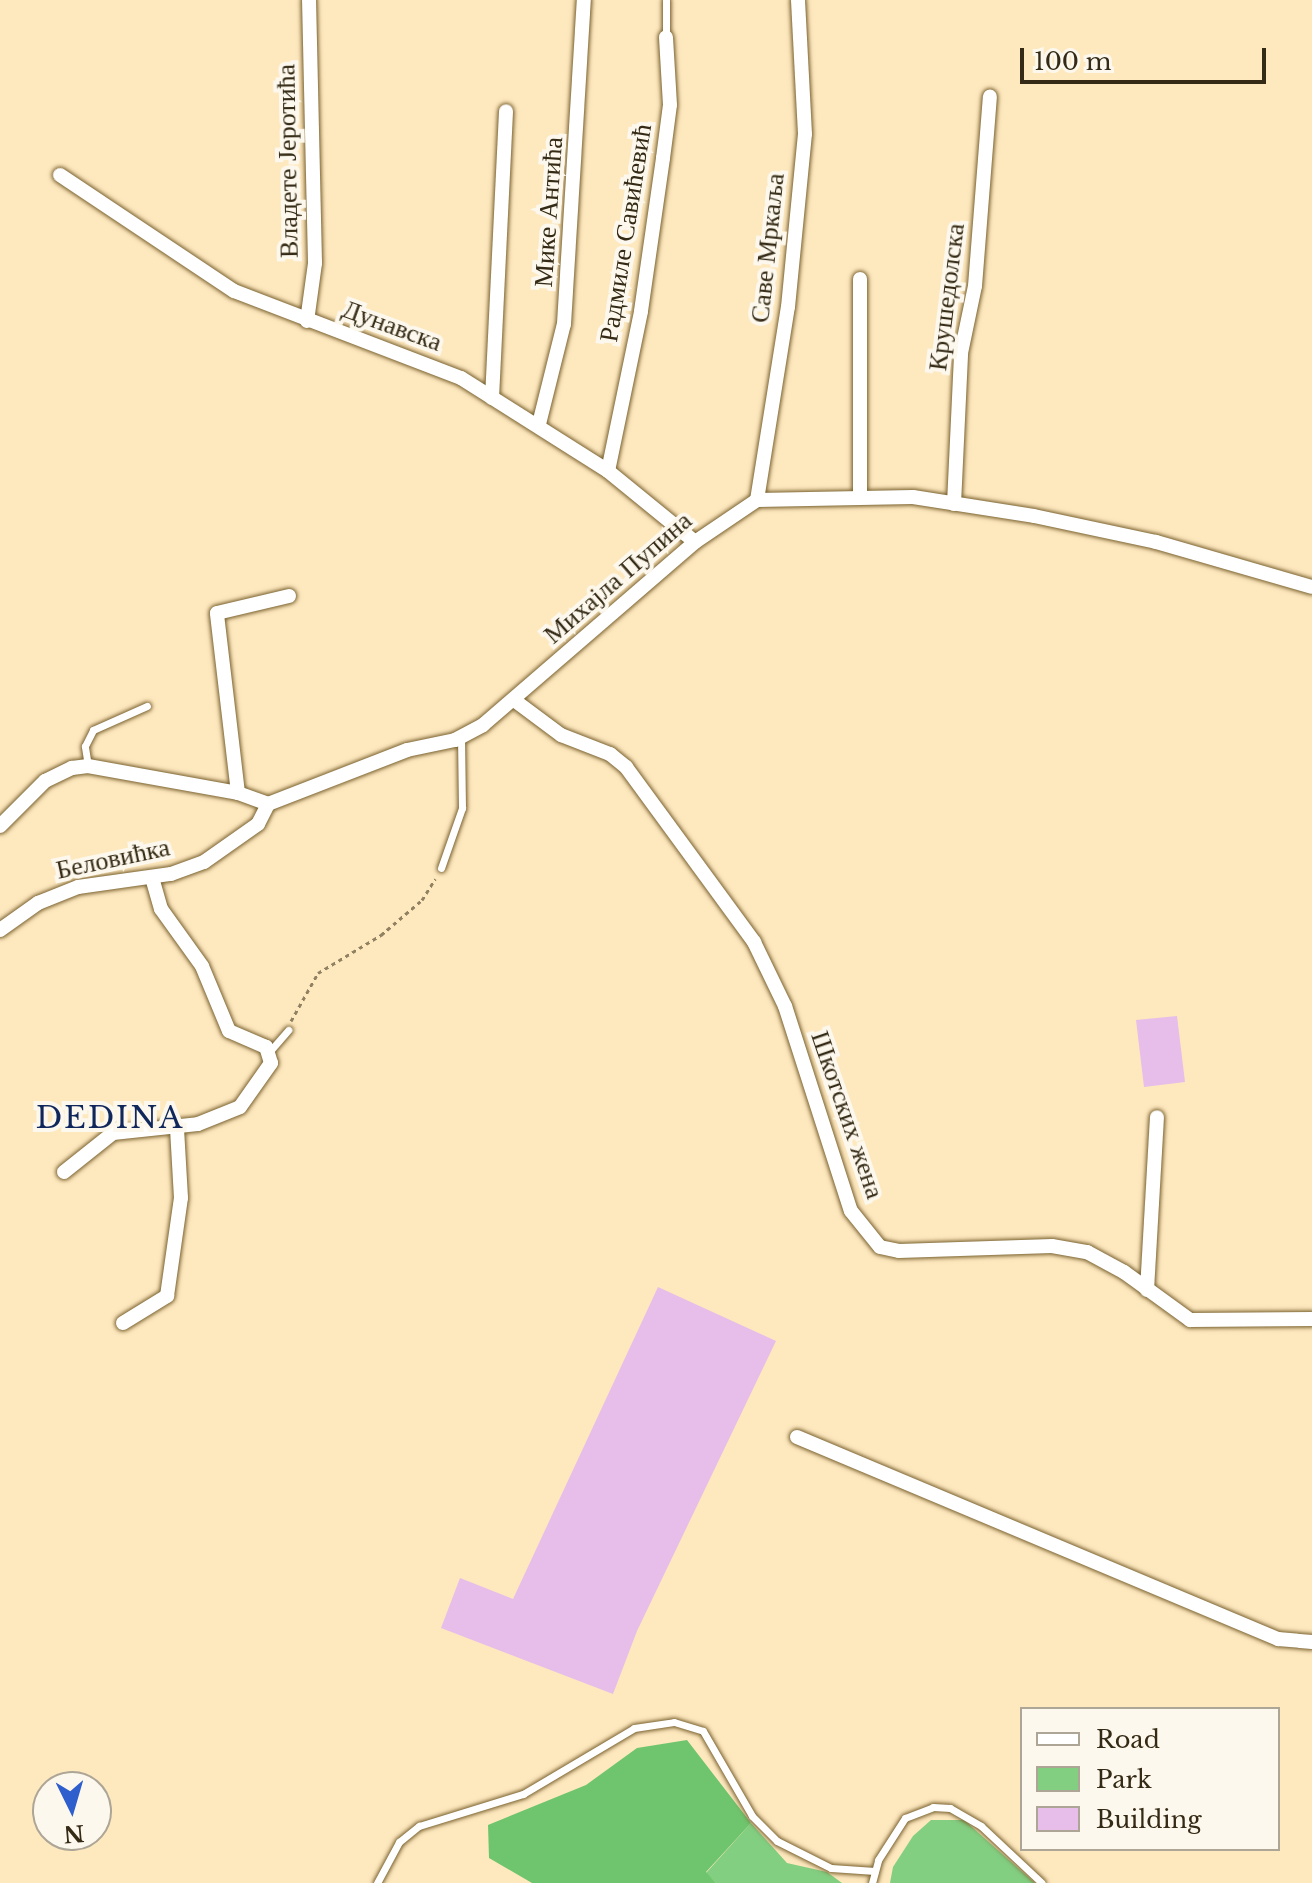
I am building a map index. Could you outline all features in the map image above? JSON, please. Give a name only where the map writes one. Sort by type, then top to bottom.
[{"type":"street","name":"Владете Јеротића","points":[[307,321],[315,263],[309,0]]},
{"type":"street","name":"Мике Антића","points":[[539,424],[564,324],[584,0]]},
{"type":"street","name":"Саве Мркаља","points":[[757,500],[788,307],[805,134],[798,0]]},
{"type":"street","name":"Радмиле Савићевић","points":[[608,471],[641,311],[663,158],[670,105],[666,37]]},
{"type":"street","name":"Крушедолска","points":[[954,504],[961,353],[975,286],[990,97]]},
{"type":"street","points":[[492,398],[502,275],[506,111]]},
{"type":"street","name":"Дунавска","points":[[60,175],[234,291],[307,321],[427,362],[539,424],[608,471],[695,542]]},
{"type":"street","points":[[860,279],[860,495]]},
{"type":"street","points":[[757,500],[860,495],[954,504],[1156,542],[1312,587]]},
{"type":"street","name":"Михајла Пупина","points":[[268,804],[407,750],[461,737],[514,700],[695,542],[757,500]]},
{"type":"street","points":[[238,793],[217,613],[289,596]]},
{"type":"street","name":"Шкотских жена","points":[[514,700],[561,735],[610,754],[626,767],[754,942],[785,1006],[851,1211],[880,1247],[899,1251],[1052,1246],[1087,1252],[1190,1320],[1312,1319]]},
{"type":"street","points":[[0,826],[45,781],[88,766],[238,793],[268,804]]},
{"type":"street","name":"Беловићка","points":[[0,930],[58,893],[152,877],[204,862],[258,824],[268,804]]},
{"type":"street","points":[[64,1172],[113,1133],[177,1128],[240,1107],[269,1067],[270,1051],[229,1031],[202,966],[161,909],[152,877]]},
{"type":"street","points":[[1147,1290],[1157,1117]]},
{"type":"street","points":[[123,1323],[167,1296],[181,1198],[177,1128]]},
{"type":"street","points":[[797,1437],[1278,1639],[1312,1642]]},
{"type":"lane","name":"Радмиле Савићевић","points":[[666,0],[666,37]]},
{"type":"lane","points":[[88,766],[85,746],[93,730],[147,706]]},
{"type":"lane","points":[[441,868],[462,808],[461,737]]},
{"type":"lane","points":[[270,1051],[288,1030]]},
{"type":"lane","points":[[377,1883],[399,1842],[419,1826],[523,1794],[634,1728],[674,1722],[703,1731],[745,1805],[777,1841],[831,1868],[875,1871]]},
{"type":"lane","points":[[872,1883],[875,1871],[905,1818],[933,1807],[950,1808],[981,1826],[1042,1883]]},
{"type":"path","points":[[288,1030],[304,991],[318,973],[367,945],[417,906],[441,868]]},
{"type":"green space","points":[[687,1740],[751,1823],[706,1872],[716,1883],[532,1883],[489,1858],[488,1825],[586,1785],[637,1748]]},
{"type":"green space","points":[[931,1820],[964,1820],[1035,1883],[890,1883],[893,1867],[913,1836]]},
{"type":"green space","points":[[751,1823],[787,1863],[827,1872],[842,1883],[716,1883],[706,1873]]},
{"type":"building","points":[[1177,1016],[1185,1082],[1144,1087],[1136,1020]]},
{"type":"building","points":[[658,1287],[776,1341],[637,1631],[613,1694],[441,1628],[460,1578],[513,1599]]},
{"type":"district","name":"DEDINA","points":[[110,1118]]}]
